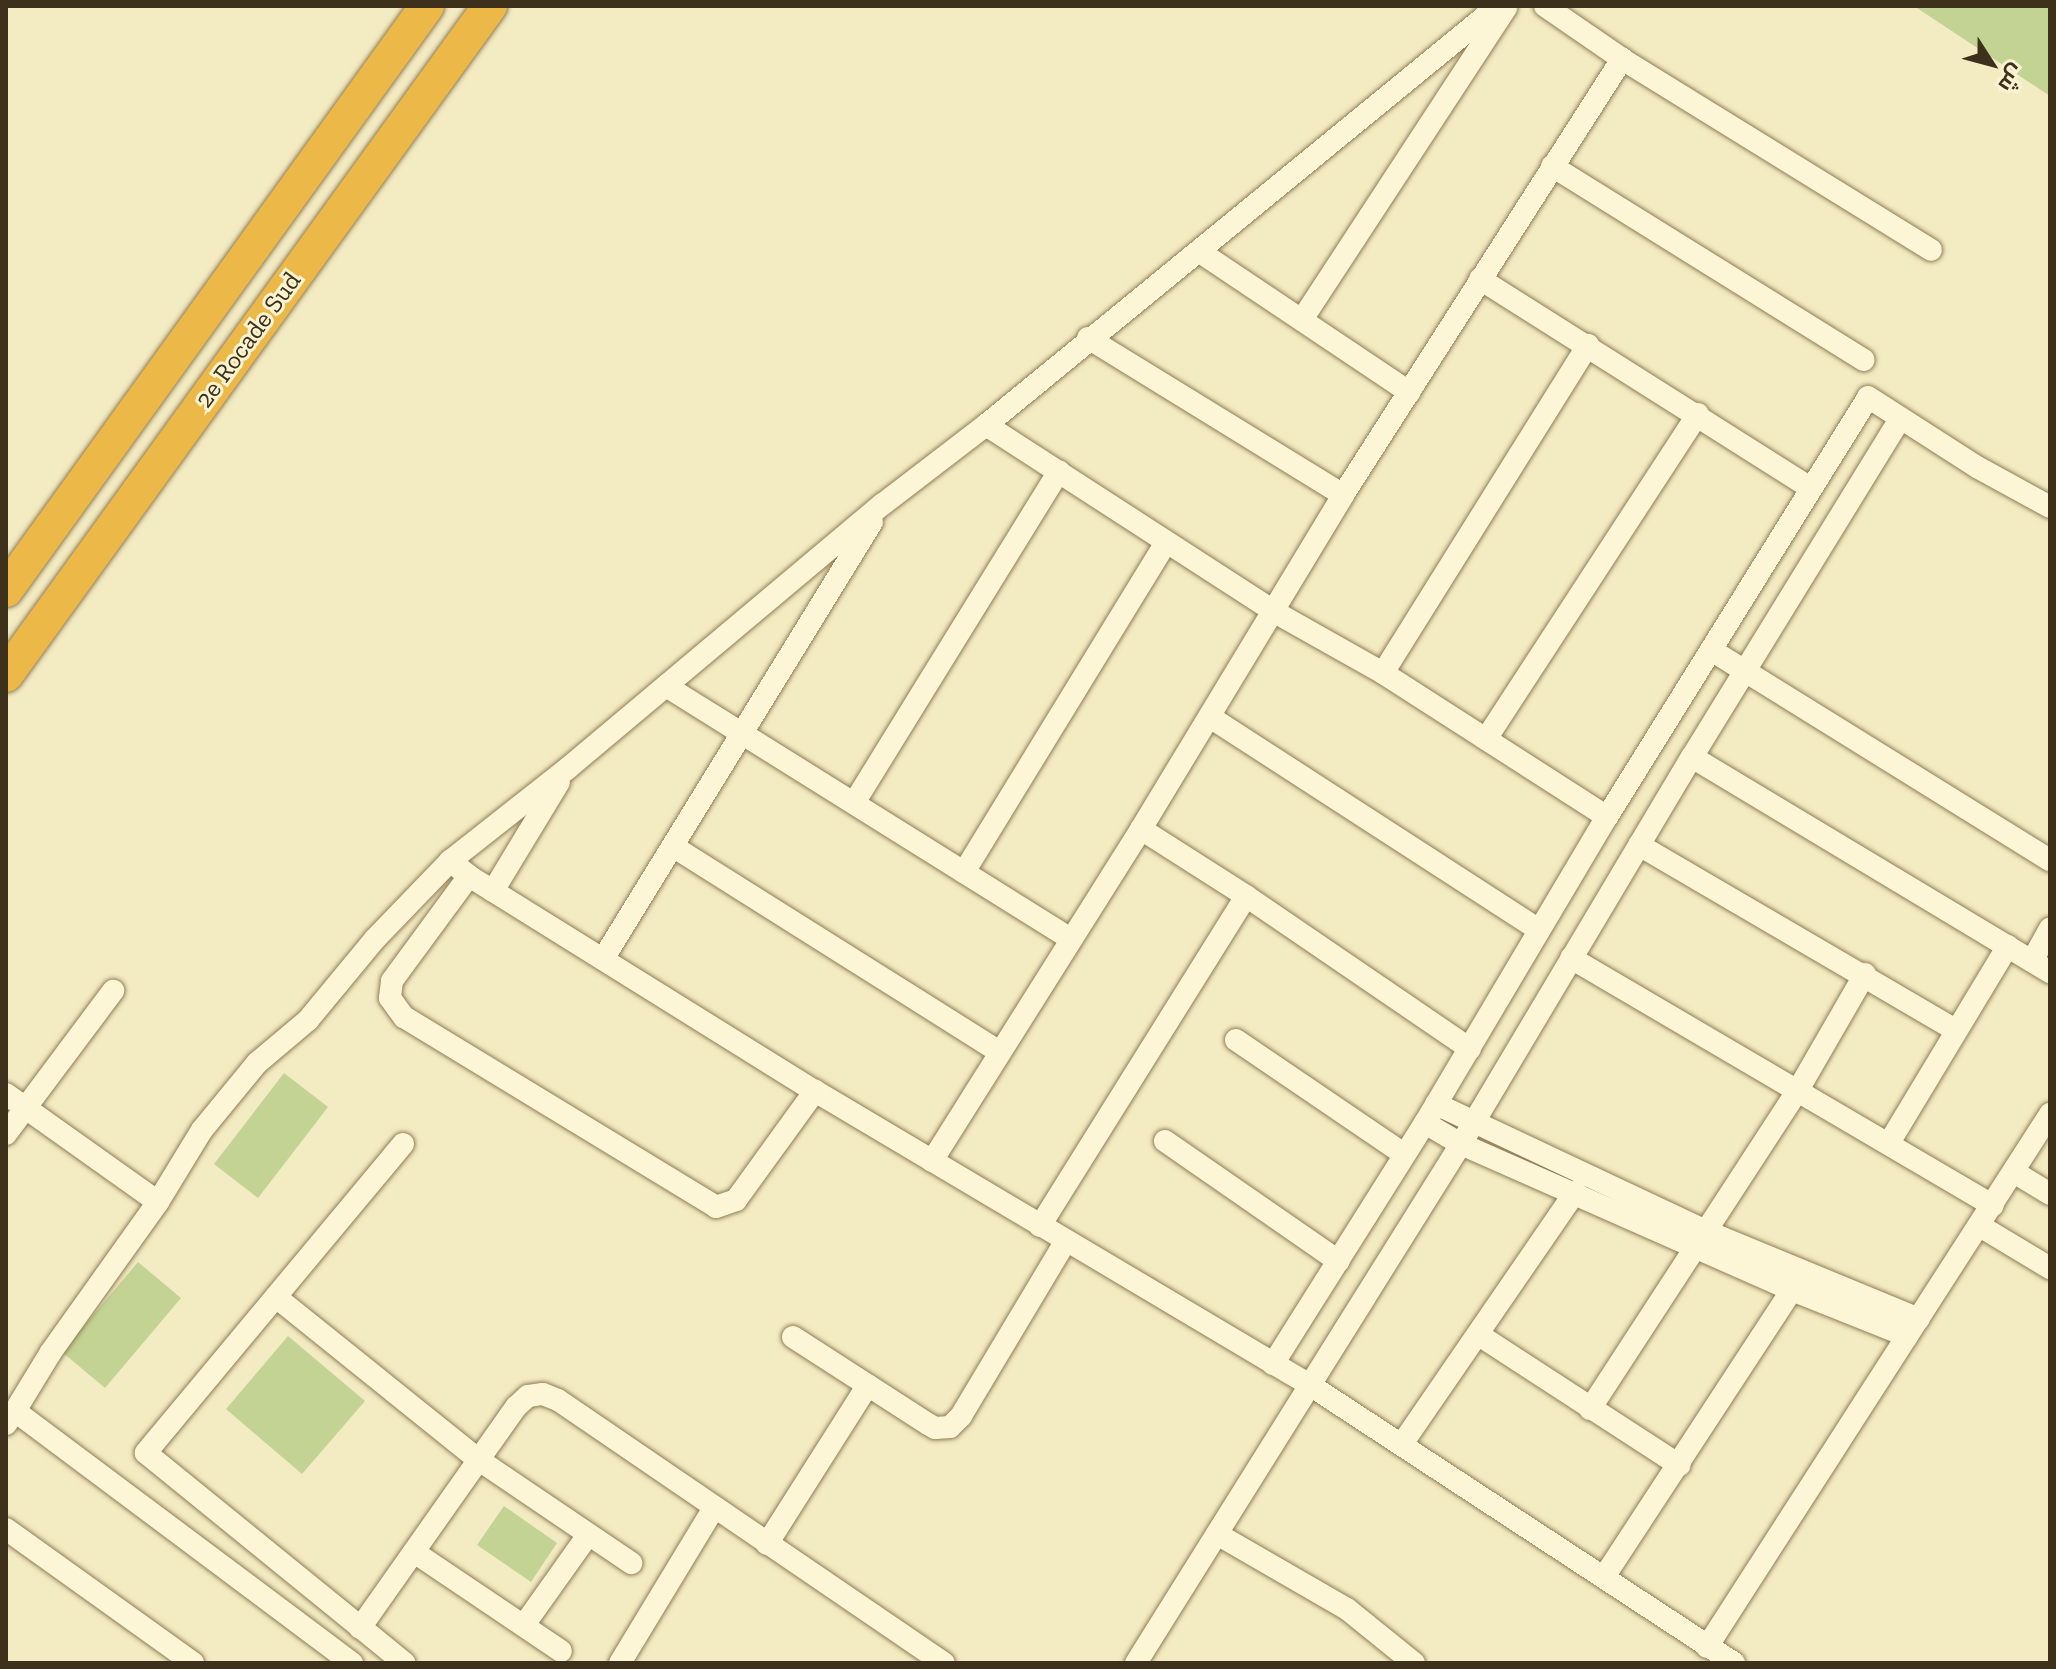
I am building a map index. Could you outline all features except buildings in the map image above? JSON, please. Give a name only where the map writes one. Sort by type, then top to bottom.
[{"type":"highway","name":"2e Rocade Sud","points":[[6,590],[427,6]]},
{"type":"highway","name":"2e Rocade Sud","points":[[6,675],[490,6]]},
{"type":"street","points":[[352,1663],[11,1418],[51,1352],[158,1202],[202,1130],[244,1078],[308,1020],[375,939],[450,861],[568,768],[883,504],[1200,252],[1498,6]]},
{"type":"street","points":[[1303,318],[1508,6]]},
{"type":"street","points":[[1545,6],[1622,59],[1931,250]]},
{"type":"street","points":[[932,1161],[1069,938],[1141,829],[1343,495],[1622,59]]},
{"type":"street","points":[[1552,166],[1864,360]]},
{"type":"street","points":[[1200,252],[1303,318],[1409,392]]},
{"type":"street","points":[[1480,279],[1811,488]]},
{"type":"street","points":[[1088,338],[1343,495]]},
{"type":"street","points":[[1383,673],[1588,345]]},
{"type":"street","points":[[1273,1364],[1470,1049],[1607,817],[1868,397],[1899,420],[2047,500]]},
{"type":"street","points":[[1486,739],[1698,414]]},
{"type":"street","points":[[1136,1663],[1461,1144],[1744,671],[1899,420]]},
{"type":"street","points":[[986,425],[1273,611],[1383,673],[1607,817]]},
{"type":"street","points":[[854,803],[1059,471]]},
{"type":"street","points":[[603,959],[883,504]]},
{"type":"street","points":[[964,872],[1166,543]]},
{"type":"street","points":[[1711,650],[2050,860]]},
{"type":"street","points":[[666,686],[1069,938]]},
{"type":"street","points":[[1210,717],[1539,930]]},
{"type":"street","points":[[1692,757],[2041,966],[2050,929]]},
{"type":"street","points":[[493,891],[568,768]]},
{"type":"street","points":[[1141,829],[1246,896],[1470,1049]]},
{"type":"street","points":[[1639,845],[1865,974],[1956,1030]]},
{"type":"street","points":[[674,847],[999,1052]]},
{"type":"street","points":[[450,861],[469,876],[815,1091],[1310,1385],[1734,1663]]},
{"type":"street","points":[[469,876],[390,989],[397,1012],[444,1042],[716,1207],[736,1200],[815,1091]]},
{"type":"street","points":[[1040,1226],[1246,896]]},
{"type":"street","points":[[1889,1143],[2008,946]]},
{"type":"street","points":[[1571,958],[1993,1206]]},
{"type":"street","points":[[1590,1409],[1704,1239],[1798,1090],[1865,974]]},
{"type":"street","points":[[6,1134],[113,991]]},
{"type":"street","points":[[1236,1040],[1404,1154]]},
{"type":"street","points":[[6,1094],[158,1202]]},
{"type":"street","points":[[1430,1114],[1473,1123],[1704,1239],[1913,1327]]},
{"type":"street","points":[[1430,1114],[1461,1144],[1575,1192],[1704,1239]]},
{"type":"street","points":[[1707,1647],[2050,1114]]},
{"type":"street","points":[[1165,1141],[1338,1261]]},
{"type":"street","points":[[403,1144],[146,1453],[404,1663]]},
{"type":"street","points":[[2014,1172],[2050,1194]]},
{"type":"street","points":[[1402,1444],[1575,1192]]},
{"type":"street","points":[[1980,1226],[2046,1257]]},
{"type":"street","points":[[793,1337],[935,1428],[957,1422],[1065,1242]]},
{"type":"street","points":[[1604,1577],[1798,1280]]},
{"type":"street","points":[[276,1297],[479,1460],[631,1563]]},
{"type":"street","points":[[1479,1335],[1679,1465]]},
{"type":"street","points":[[767,1544],[868,1385]]},
{"type":"street","points":[[360,1628],[521,1401],[543,1394],[558,1400],[944,1663]]},
{"type":"street","points":[[620,1663],[714,1508]]},
{"type":"street","points":[[6,1529],[193,1663]]},
{"type":"street","points":[[1217,1534],[1347,1609],[1414,1663]]},
{"type":"street","points":[[524,1625],[588,1535]]},
{"type":"street","points":[[414,1552],[561,1651]]},
{"type":"green space","points":[[1914,6],[2050,6],[2050,96]]},
{"type":"green space","points":[[284,1073],[328,1107],[258,1198],[214,1164]]},
{"type":"green space","points":[[138,1262],[181,1298],[105,1388],[62,1352]]},
{"type":"green space","points":[[288,1336],[365,1401],[302,1474],[226,1409]]},
{"type":"green space","points":[[504,1506],[557,1543],[531,1582],[477,1545]]}]
